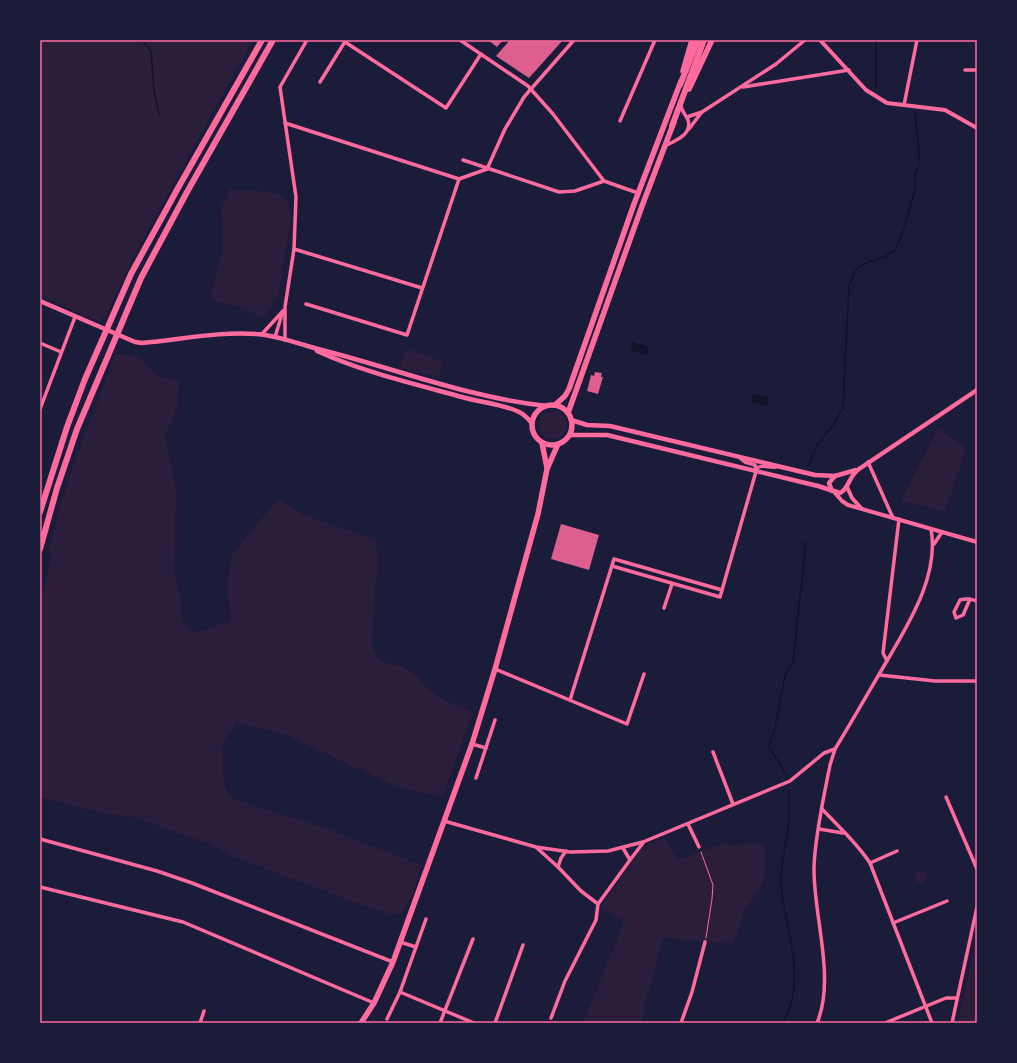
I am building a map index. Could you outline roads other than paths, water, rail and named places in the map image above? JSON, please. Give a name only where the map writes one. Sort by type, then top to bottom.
[{"type":"highway","points":[[40,512],[67,427],[102,340],[131,274],[174,194],[262,40]]},
{"type":"highway","points":[[40,550],[57,488],[75,436],[120,324],[141,278],[187,192],[273,40]]},
{"type":"highway","points":[[680,85],[698,40]]},
{"type":"highway","points":[[672,126],[704,40]]},
{"type":"main road","points":[[554,405],[566,396],[569,389],[638,193],[680,85],[692,40]]},
{"type":"main road","points":[[568,413],[664,146],[712,40]]},
{"type":"main road","points":[[40,301],[127,340],[142,343],[226,334],[275,337],[471,391],[518,402],[547,406],[554,405],[562,408],[568,413],[572,428],[570,435],[565,441],[558,444],[550,445],[542,443],[536,438],[533,431],[532,423],[535,416],[540,410],[547,406]]},
{"type":"main road","points":[[307,346],[336,360],[481,403],[514,409],[522,413],[532,423]]},
{"type":"main road","points":[[570,435],[607,435],[756,470],[823,487],[833,492],[843,492],[851,476],[868,462],[977,390]]},
{"type":"main road","points":[[571,420],[587,425],[610,426],[815,475],[836,476],[846,479],[847,486]]},
{"type":"main road","points":[[542,443],[547,469]]},
{"type":"main road","points":[[361,1023],[374,1003],[393,962],[472,744],[495,669],[538,514],[547,469],[558,444]]},
{"type":"main road","points":[[833,492],[829,483],[836,476],[859,469]]},
{"type":"street","points":[[285,340],[285,307],[294,249],[296,197],[280,87],[307,40]]},
{"type":"street","points":[[460,40],[530,88],[553,114],[604,181],[638,193]]},
{"type":"street","points":[[285,123],[459,179],[487,169],[505,129],[530,88],[574,40]]},
{"type":"street","points":[[620,121],[655,40]]},
{"type":"street","points":[[687,117],[702,112],[740,88],[776,64],[805,40]]},
{"type":"street","points":[[820,40],[866,90],[887,103],[944,110],[977,128]]},
{"type":"street","points":[[904,106],[917,40]]},
{"type":"street","points":[[320,82],[346,41],[446,108],[481,54]]},
{"type":"street","points":[[740,88],[849,70]]},
{"type":"street","points":[[965,70],[977,70]]},
{"type":"street","points":[[681,106],[683,114],[687,117],[689,122],[687,132]]},
{"type":"street","points":[[664,146],[677,140],[687,132],[702,112]]},
{"type":"street","points":[[463,160],[559,192],[575,191],[604,181]]},
{"type":"street","points":[[306,304],[407,335],[459,179]]},
{"type":"street","points":[[294,249],[422,288]]},
{"type":"street","points":[[275,337],[285,307]]},
{"type":"street","points":[[261,335],[283,311]]},
{"type":"street","points":[[40,409],[75,317]]},
{"type":"street","points":[[40,343],[61,352]]},
{"type":"street","points":[[740,457],[745,462],[755,465],[756,470]]},
{"type":"street","points":[[868,462],[894,518]]},
{"type":"street","points":[[612,566],[720,597],[756,470],[760,466],[770,468],[778,466]]},
{"type":"street","points":[[847,486],[852,498],[865,510]]},
{"type":"street","points":[[833,492],[848,505],[977,542]]},
{"type":"street","points":[[887,661],[883,653],[899,519]]},
{"type":"street","points":[[817,1023],[822,1008],[825,983],[815,897],[814,866],[830,764],[835,749],[880,675],[912,618],[929,572],[934,544],[931,529]]},
{"type":"street","points":[[934,544],[942,532]]},
{"type":"street","points":[[570,700],[614,559],[722,590]]},
{"type":"street","points":[[664,608],[672,584]]},
{"type":"street","points":[[970,599],[963,615],[956,618],[954,612],[960,600],[970,599],[977,601]]},
{"type":"street","points":[[495,669],[627,724],[644,674]]},
{"type":"street","points":[[880,675],[935,681],[977,681]]},
{"type":"street","points":[[476,778],[495,720]]},
{"type":"street","points":[[472,744],[486,748]]},
{"type":"street","points":[[444,821],[536,847],[586,852],[623,848],[643,842],[688,824],[790,781],[824,753],[835,749]]},
{"type":"street","points":[[713,752],[733,804]]},
{"type":"street","points":[[946,797],[977,869]]},
{"type":"street","points":[[822,810],[859,846],[870,863],[932,1023]]},
{"type":"street","points":[[688,824],[699,847]]},
{"type":"street","points":[[819,829],[844,833]]},
{"type":"street","points":[[40,839],[157,871],[192,883],[393,962]]},
{"type":"street","points":[[552,1018],[565,981],[596,920],[598,904],[643,842]]},
{"type":"street","points":[[536,847],[582,891],[598,904]]},
{"type":"street","points":[[623,848],[630,860]]},
{"type":"street","points":[[558,867],[561,858],[566,851]]},
{"type":"street","points":[[870,863],[897,851]]},
{"type":"street","points":[[40,887],[183,922],[374,1003]]},
{"type":"street","points":[[893,923],[947,900]]},
{"type":"street","points":[[952,1023],[977,906]]},
{"type":"street","points":[[387,1019],[400,992],[426,920]]},
{"type":"street","points":[[440,1023],[473,939]]},
{"type":"street","points":[[400,942],[416,947]]},
{"type":"street","points":[[682,1023],[705,942]]},
{"type":"street","points":[[494,1023],[523,945]]},
{"type":"street","points":[[400,992],[474,1023]]},
{"type":"street","points":[[886,1023],[946,998],[957,998]]},
{"type":"street","points":[[200,1023],[204,1011]]},
{"type":"waterway","points":[[142,40],[151,51],[154,90],[159,114]]},
{"type":"waterway","points":[[876,40],[876,87]]},
{"type":"waterway","points":[[808,466],[816,447],[836,421],[843,408],[849,286],[855,271],[863,264],[884,257],[895,251],[902,234],[915,191],[915,175],[920,163],[915,112]]},
{"type":"waterway","points":[[788,777],[769,747],[775,728],[785,676],[793,661],[806,542]]},
{"type":"waterway","points":[[783,1023],[790,1006],[794,988],[792,952],[781,880],[789,824],[789,790]]}]
